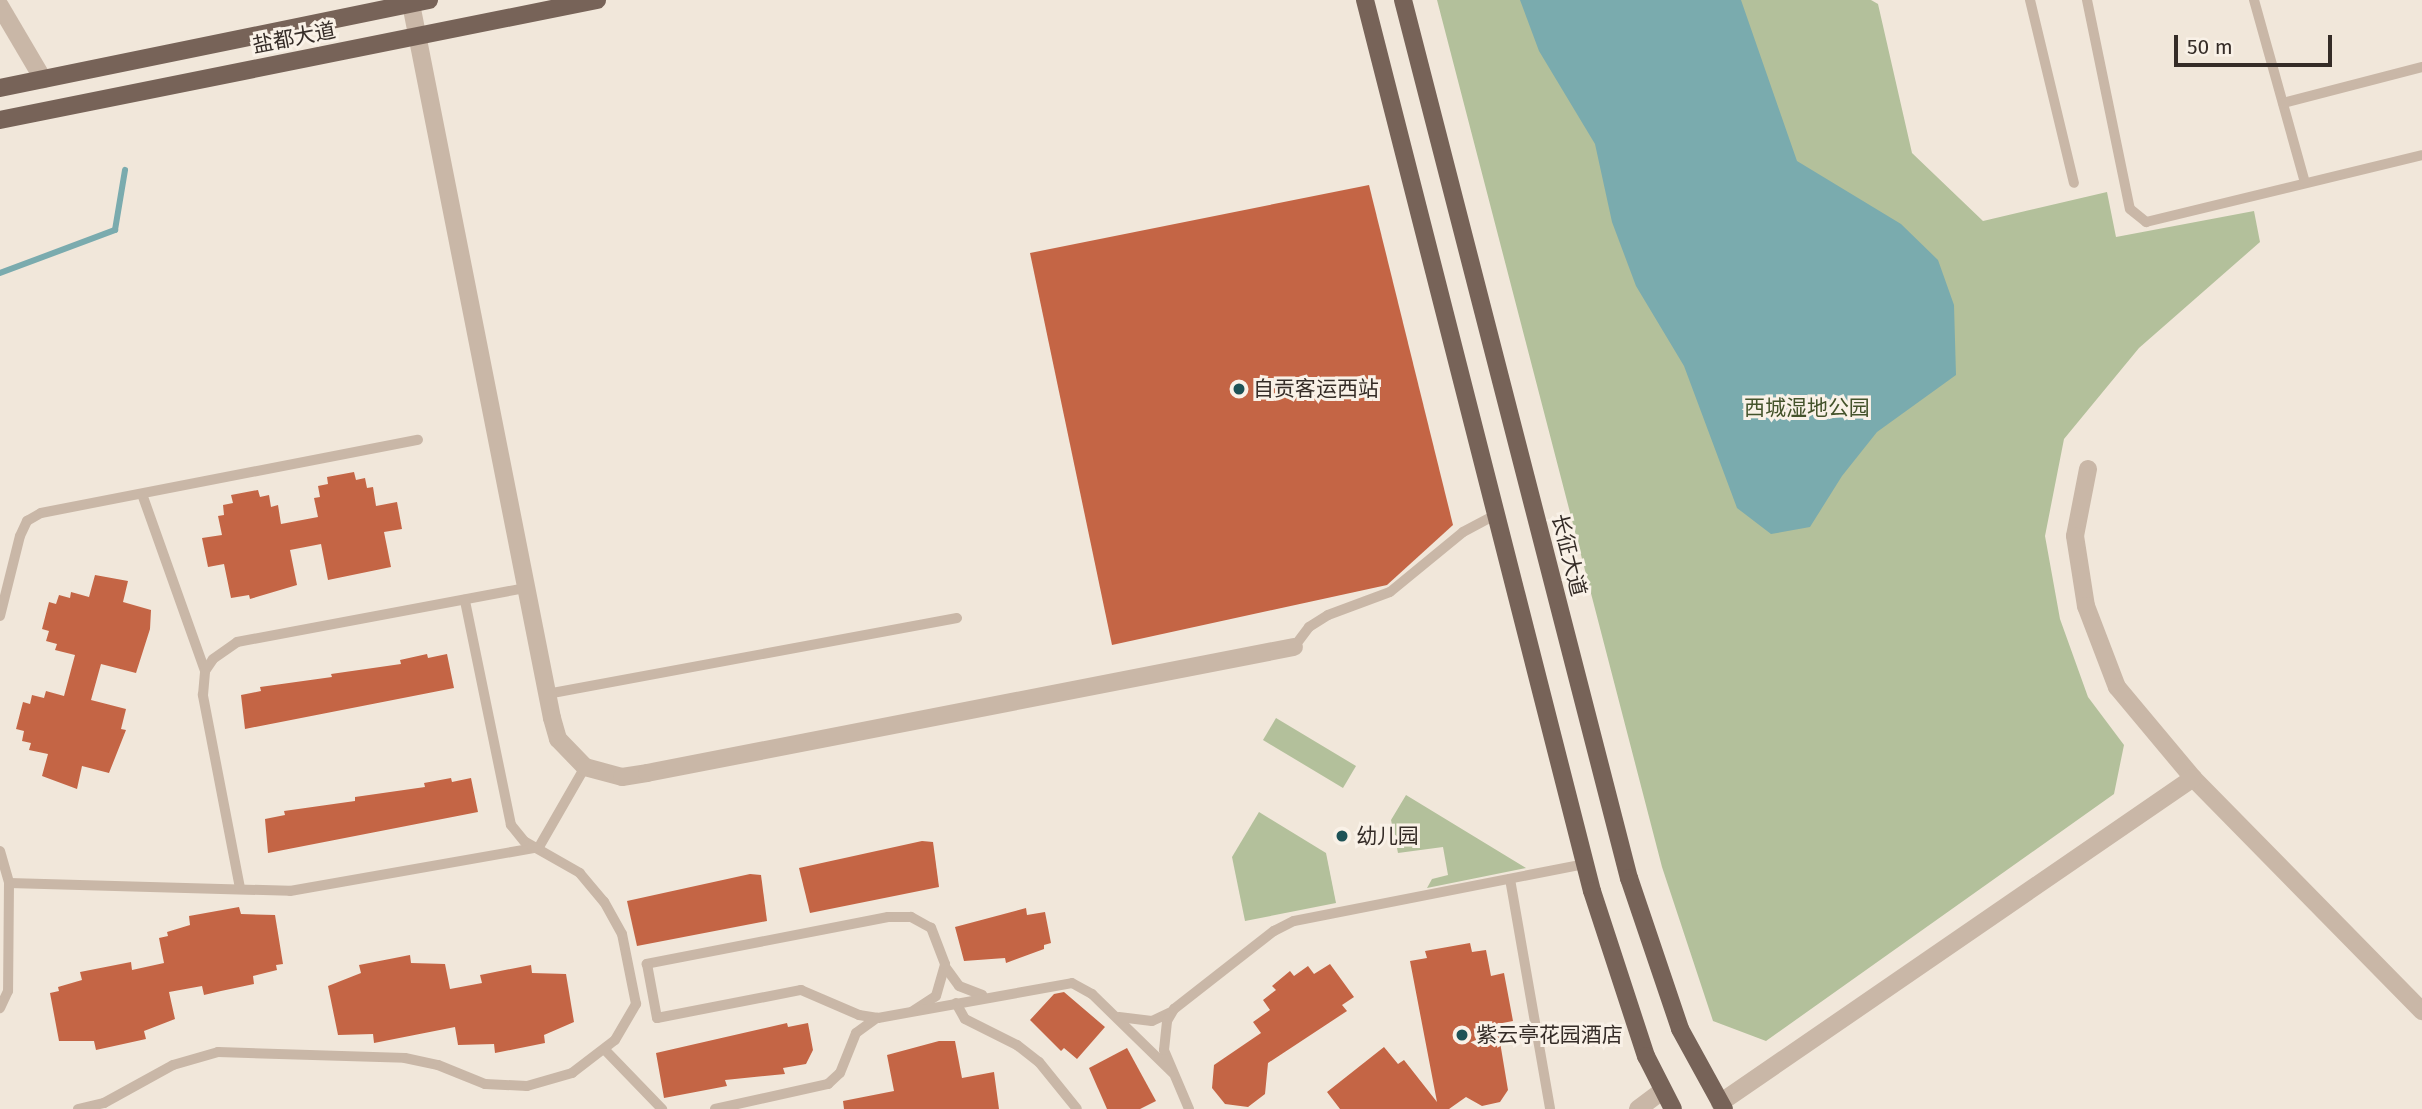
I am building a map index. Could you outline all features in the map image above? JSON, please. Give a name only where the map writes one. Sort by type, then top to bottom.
[{"type":"main road","name":"盐都大道","points":[[0,120],[597,0]]},
{"type":"main road","points":[[1365,0],[1585,864],[1646,1056],[1673,1109]]},
{"type":"main road","name":"长征大道","points":[[1403,0],[1629,878],[1680,1029],[1722,1106]]},
{"type":"main road","name":"盐都大道","points":[[0,88],[420,2]]},
{"type":"street","points":[[420,2],[418,36],[547,694],[558,739],[585,768],[622,777],[647,773],[1293,647]]},
{"type":"street","points":[[0,6],[43,79]]},
{"type":"street","points":[[2088,469],[2075,536],[2086,606],[2116,687],[2193,778],[2422,1011]]},
{"type":"street","points":[[1722,1106],[2193,778]]},
{"type":"street","points":[[1639,1109],[1663,1090]]},
{"type":"lane","points":[[2030,0],[2074,183]]},
{"type":"lane","points":[[2087,0],[2130,209],[2146,222],[2422,155]]},
{"type":"lane","points":[[2254,0],[2305,183]]},
{"type":"lane","points":[[2283,103],[2422,67]]},
{"type":"lane","points":[[0,615],[27,521],[41,513],[418,440]]},
{"type":"lane","points":[[142,494],[205,671],[203,695],[240,888]]},
{"type":"lane","points":[[1293,647],[1309,627],[1328,615],[1390,593],[1463,532],[1495,515]]},
{"type":"lane","points":[[205,671],[222,650],[237,642],[526,588]]},
{"type":"lane","points":[[465,600],[511,825],[512,844],[502,853]]},
{"type":"lane","points":[[547,694],[957,618]]},
{"type":"lane","points":[[539,847],[585,768]]},
{"type":"lane","points":[[78,1109],[103,1104],[173,1066],[218,1052],[405,1058],[438,1065],[485,1084],[527,1086],[561,1078],[606,1051],[634,1013],[630,967],[622,934],[599,895],[565,861],[516,834],[511,825]]},
{"type":"lane","points":[[9,883],[290,891],[539,847]]},
{"type":"lane","points":[[0,851],[9,883],[8,991],[0,1008]]},
{"type":"lane","points":[[1113,1014],[1129,1021],[1152,1021],[1174,1009],[1274,931],[1294,921],[1585,864]]},
{"type":"lane","points":[[1510,879],[1550,1109]]},
{"type":"lane","points":[[630,967],[900,915],[931,928],[951,977],[965,990],[991,996]]},
{"type":"lane","points":[[647,964],[657,1018],[800,990],[859,1015],[878,1018],[1072,983],[1113,1014],[1174,1073]]},
{"type":"lane","points":[[913,1011],[936,996],[945,964]]},
{"type":"lane","points":[[956,1003],[965,1019],[1017,1045],[1039,1062],[1077,1109]]},
{"type":"lane","points":[[1174,1009],[1162,1040],[1189,1109]]},
{"type":"lane","points":[[715,1109],[828,1084],[840,1073],[856,1033],[878,1018]]},
{"type":"lane","points":[[606,1051],[662,1109]]},
{"type":"green space","name":"西城湿地公园","points":[[1437,0],[1871,0],[1878,4],[1912,153],[1983,221],[2107,192],[2116,237],[2254,211],[2260,242],[2139,348],[2064,439],[2045,536],[2060,619],[2088,697],[2124,745],[2114,794],[1766,1041],[1713,1021],[1662,867]]},
{"type":"green space","points":[[1276,718],[1356,766],[1343,788],[1263,740]]},
{"type":"green space","points":[[1406,795],[1526,868],[1427,888],[1432,879],[1448,875],[1443,847],[1398,853],[1391,820]]},
{"type":"green space","points":[[1259,812],[1326,853],[1336,903],[1245,921],[1232,857]]},
{"type":"water","points":[[1520,0],[1741,0],[1797,161],[1901,224],[1938,260],[1954,305],[1956,375],[1877,432],[1842,476],[1810,527],[1771,534],[1737,508],[1684,366],[1636,286],[1612,222],[1595,144],[1539,51]]},
{"type":"building","name":"自贡客运西站","points":[[1369,185],[1453,525],[1387,585],[1112,645],[1030,253]]},
{"type":"building","points":[[354,472],[356,480],[365,478],[367,488],[373,487],[376,506],[397,502],[402,529],[384,532],[391,567],[328,580],[321,544],[290,550],[297,585],[250,599],[249,595],[231,598],[224,564],[208,567],[202,538],[222,535],[218,516],[224,515],[223,505],[233,503],[231,495],[258,490],[260,497],[269,495],[271,507],[278,505],[281,524],[318,517],[314,498],[320,497],[318,486],[328,484],[327,477]]},
{"type":"building","points":[[95,575],[128,581],[123,602],[151,610],[150,629],[136,673],[101,664],[91,700],[126,709],[121,729],[126,730],[109,773],[82,766],[77,789],[42,776],[48,754],[29,750],[31,743],[22,741],[24,731],[16,729],[23,702],[30,704],[32,695],[44,698],[46,691],[64,696],[75,655],[55,650],[57,644],[46,641],[49,631],[42,629],[49,602],[56,604],[59,595],[70,598],[71,592],[89,597]]},
{"type":"building","points":[[427,654],[428,658],[447,654],[454,688],[245,729],[241,695],[261,691],[260,687],[401,664],[400,660]]},
{"type":"building","points":[[451,778],[452,782],[471,778],[478,812],[268,853],[265,819],[285,815],[284,811],[355,801],[355,797],[425,787],[424,783]]},
{"type":"building","points":[[922,841],[933,842],[939,887],[810,913],[799,868]]},
{"type":"building","points":[[750,874],[761,875],[767,921],[637,946],[627,901]]},
{"type":"building","points":[[239,907],[241,914],[275,915],[283,964],[276,965],[277,970],[253,976],[254,984],[204,995],[202,986],[169,992],[175,1019],[144,1031],[146,1039],[96,1050],[94,1041],[59,1041],[50,993],[59,991],[58,987],[82,980],[80,972],[131,962],[132,970],[164,963],[159,938],[168,936],[167,932],[190,925],[189,916]]},
{"type":"building","points":[[1026,908],[1027,915],[1045,912],[1051,943],[1044,945],[1044,949],[1006,963],[1005,958],[964,961],[955,927]]},
{"type":"building","name":"紫云亭花园酒店","points":[[1470,943],[1472,952],[1486,950],[1491,976],[1504,973],[1513,1021],[1497,1024],[1508,1090],[1500,1102],[1482,1106],[1466,1097],[1449,1109],[1340,1109],[1327,1092],[1384,1047],[1398,1064],[1404,1060],[1437,1102],[1410,961],[1427,958],[1425,951]]},
{"type":"building","points":[[410,955],[411,963],[445,964],[450,989],[482,983],[480,975],[531,965],[532,973],[566,974],[574,1022],[544,1035],[545,1043],[495,1053],[494,1044],[458,1045],[455,1027],[374,1043],[373,1034],[338,1035],[328,986],[361,973],[359,965]]},
{"type":"building","points":[[1330,964],[1354,997],[1342,1005],[1347,1011],[1268,1063],[1265,1094],[1248,1107],[1225,1104],[1212,1088],[1214,1065],[1261,1033],[1253,1022],[1270,1010],[1263,1000],[1276,990],[1272,986],[1290,971],[1294,976],[1308,966],[1314,974]]},
{"type":"building","points":[[1064,992],[1105,1027],[1077,1059],[1064,1048],[1061,1051],[1030,1020],[1054,994]]},
{"type":"building","points":[[787,1023],[788,1027],[808,1023],[813,1050],[806,1064],[783,1068],[785,1074],[725,1080],[727,1086],[664,1098],[656,1053]]},
{"type":"building","points":[[939,1041],[955,1041],[962,1078],[994,1072],[999,1109],[844,1109],[843,1101],[894,1091],[887,1055]]},
{"type":"building","points":[[1127,1048],[1156,1101],[1140,1109],[1107,1109],[1089,1068]]},
{"type":"waterway","points":[[0,273],[115,230],[125,170]]},
{"type":"place","name":"自贡客运西站","points":[[1239,389]]},
{"type":"place","name":"幼儿园","points":[[1342,836]]},
{"type":"place","name":"紫云亭花园酒店","points":[[1462,1035]]}]
